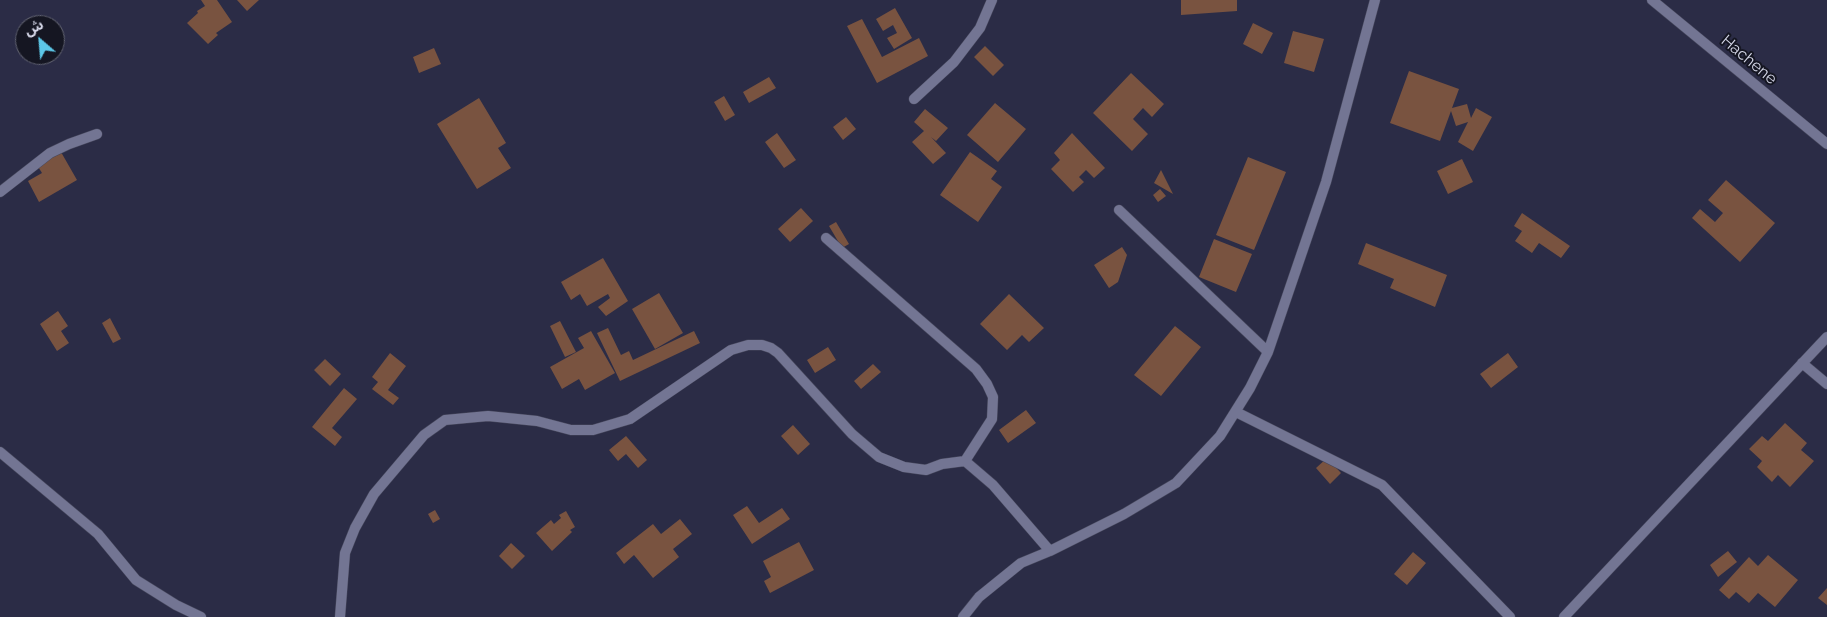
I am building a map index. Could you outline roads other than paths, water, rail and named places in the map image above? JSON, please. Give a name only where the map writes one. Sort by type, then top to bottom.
[{"type":"street","points":[[914,99],[954,62],[980,28],[992,0]]},
{"type":"street","points":[[963,617],[979,597],[1021,563],[1050,552],[1124,514],[1176,483],[1220,436],[1250,388],[1268,352],[1326,182],[1375,0]]},
{"type":"street","name":"Hachene","points":[[1652,0],[1827,144]]},
{"type":"street","points":[[0,192],[50,153],[97,134]]},
{"type":"street","points":[[1119,210],[1268,352]]},
{"type":"street","points":[[826,238],[976,369],[987,384],[993,397],[992,419],[965,462]]},
{"type":"street","points":[[1564,617],[1827,337]]},
{"type":"street","points":[[340,617],[345,553],[355,528],[374,494],[424,435],[445,420],[488,416],[537,421],[571,430],[593,430],[630,419],[731,350],[748,344],[762,345],[778,353],[852,434],[879,457],[904,468],[926,470],[942,464],[965,462],[993,485],[1050,552]]},
{"type":"street","points":[[1802,363],[1827,384]]},
{"type":"street","points":[[1236,412],[1382,485],[1510,617]]},
{"type":"street","points":[[0,452],[98,534],[136,580],[168,600],[201,617]]}]
